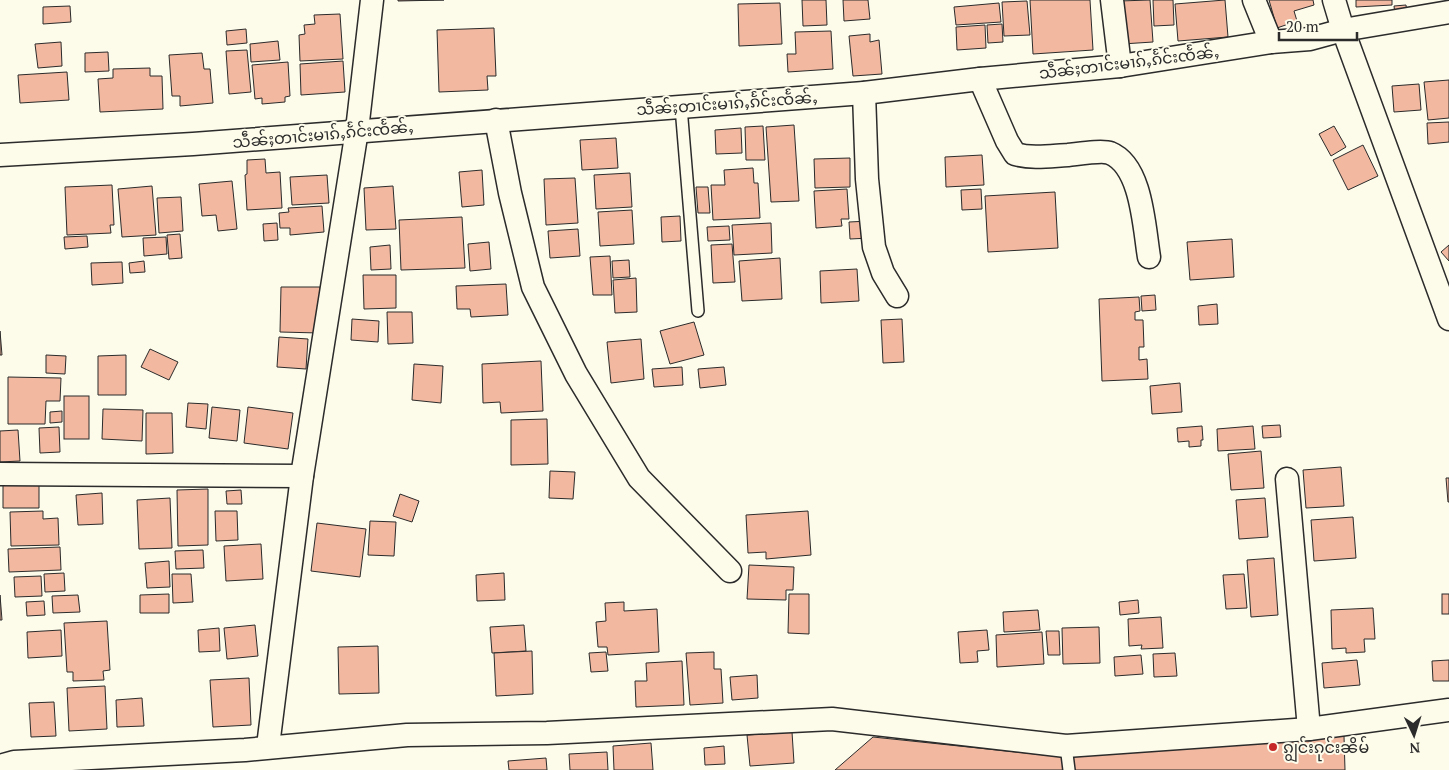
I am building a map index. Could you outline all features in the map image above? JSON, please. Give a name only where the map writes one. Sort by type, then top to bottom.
[{"type":"street","points":[[268,746],[302,476],[357,130],[372,0]]},
{"type":"street","points":[[1112,0],[1120,66]]},
{"type":"street","points":[[1254,0],[1271,42]]},
{"type":"street","points":[[1334,0],[1343,30],[1449,318]]},
{"type":"street","name":"သဵၼ်ႈတၢင်းမၢၵ်ႇၵႅင်းၸႅၼ်ႇ","points":[[0,155],[193,144],[357,130],[864,93],[980,79],[1120,66],[1271,42],[1310,38],[1343,30],[1449,12]]},
{"type":"street","points":[[980,79],[1007,141],[1015,154],[1026,157],[1040,157],[1109,152],[1121,160],[1136,183],[1149,257]]},
{"type":"street","points":[[864,93],[868,179],[874,247],[883,273],[897,296]]},
{"type":"street","points":[[496,120],[510,193],[534,287],[576,374],[639,478],[730,571]]},
{"type":"street","points":[[0,474],[302,476]]},
{"type":"street","points":[[1287,479],[1309,730]]},
{"type":"street","points":[[0,766],[24,762],[245,750],[268,746],[407,735],[547,733],[832,719],[1066,746],[1309,730],[1449,710]]},
{"type":"lane","points":[[681,107],[698,311]]},
{"type":"lane","points":[[1066,746],[1069,770]]},
{"type":"building","points":[[398,0],[444,0],[398,1]]},
{"type":"building","points":[[802,0],[826,0],[827,25],[803,26]]},
{"type":"building","points":[[843,0],[868,0],[870,19],[844,21]]},
{"type":"building","points":[[1030,0],[1090,0],[1093,50],[1033,54]]},
{"type":"building","points":[[1150,0],[1153,42],[1122,44],[1119,1]]},
{"type":"building","points":[[1153,0],[1173,0],[1174,25],[1154,26]]},
{"type":"building","points":[[1225,0],[1228,37],[1178,41],[1175,4]]},
{"type":"building","points":[[1269,0],[1313,0],[1314,5],[1294,11],[1297,21],[1277,28]]},
{"type":"building","points":[[1356,0],[1392,0],[1392,5],[1356,7]]},
{"type":"building","points":[[1027,1],[1030,35],[1004,36],[1002,2]]},
{"type":"building","points":[[780,3],[782,44],[739,46],[738,4]]},
{"type":"building","points":[[999,3],[1001,22],[956,25],[954,7]]},
{"type":"building","points":[[1406,5],[1407,13],[1395,14],[1394,6]]},
{"type":"building","points":[[70,6],[71,22],[43,24],[43,7]]},
{"type":"building","points":[[340,14],[343,59],[300,61],[299,35],[305,34],[304,25],[315,24],[314,15]]},
{"type":"building","points":[[1002,24],[1003,42],[988,43],[987,25]]},
{"type":"building","points":[[985,25],[986,48],[957,50],[956,27]]},
{"type":"building","points":[[494,28],[496,76],[487,76],[488,90],[439,92],[437,30]]},
{"type":"building","points":[[246,29],[247,43],[227,45],[226,31]]},
{"type":"building","points":[[831,31],[833,69],[788,72],[787,54],[796,54],[795,32]]},
{"type":"building","points":[[870,34],[870,42],[879,40],[882,74],[853,76],[849,36]]},
{"type":"building","points":[[278,41],[280,60],[251,62],[250,44]]},
{"type":"building","points":[[61,42],[62,66],[38,68],[35,44]]},
{"type":"building","points":[[247,50],[251,92],[229,94],[226,51]]},
{"type":"building","points":[[108,52],[109,71],[85,72],[85,53]]},
{"type":"building","points":[[202,53],[204,69],[210,69],[213,103],[180,106],[180,96],[172,96],[169,55]]},
{"type":"building","points":[[343,61],[345,92],[301,95],[300,64]]},
{"type":"building","points":[[288,62],[290,96],[285,97],[285,102],[262,104],[262,98],[255,99],[252,65]]},
{"type":"building","points":[[150,68],[150,76],[162,76],[163,109],[100,112],[98,79],[113,78],[113,69]]},
{"type":"building","points":[[67,72],[69,100],[20,103],[18,75]]},
{"type":"building","points":[[1449,80],[1449,118],[1428,120],[1424,82]]},
{"type":"building","points":[[1419,84],[1421,110],[1394,112],[1392,86]]},
{"type":"building","points":[[1449,122],[1449,142],[1428,144],[1427,123]]},
{"type":"building","points":[[794,125],[799,201],[771,202],[766,127]]},
{"type":"building","points":[[763,126],[765,160],[746,160],[745,127]]},
{"type":"building","points":[[1334,126],[1346,147],[1331,156],[1319,134]]},
{"type":"building","points":[[741,128],[742,153],[716,154],[715,130]]},
{"type":"building","points":[[616,138],[618,168],[582,170],[580,140]]},
{"type":"building","points":[[1363,145],[1378,176],[1348,190],[1333,160]]},
{"type":"building","points":[[982,155],[984,185],[946,187],[945,157]]},
{"type":"building","points":[[850,158],[850,187],[815,188],[814,159]]},
{"type":"building","points":[[265,159],[266,173],[280,172],[282,208],[247,210],[245,175],[247,174],[247,160]]},
{"type":"building","points":[[753,168],[754,183],[758,183],[760,218],[713,220],[711,185],[725,185],[724,170]]},
{"type":"building","points":[[482,170],[484,205],[462,207],[459,172]]},
{"type":"building","points":[[630,173],[632,207],[596,209],[594,175]]},
{"type":"building","points":[[327,175],[329,203],[292,205],[290,177]]},
{"type":"building","points":[[575,178],[578,223],[546,225],[544,179]]},
{"type":"building","points":[[232,181],[237,229],[218,231],[216,215],[202,216],[199,184]]},
{"type":"building","points":[[112,185],[114,225],[110,225],[111,233],[67,235],[65,187]]},
{"type":"building","points":[[152,186],[156,235],[122,237],[118,189]]},
{"type":"building","points":[[393,186],[396,229],[366,230],[364,188]]},
{"type":"building","points":[[696,187],[708,187],[710,213],[698,213]]},
{"type":"building","points":[[847,189],[849,219],[841,219],[842,226],[816,228],[814,191]]},
{"type":"building","points":[[981,189],[982,209],[962,210],[961,190]]},
{"type":"building","points":[[1055,192],[1058,248],[988,252],[985,196]]},
{"type":"building","points":[[181,197],[183,231],[159,233],[157,198]]},
{"type":"building","points":[[322,206],[324,232],[290,235],[290,228],[280,228],[279,213],[289,212],[288,208]]},
{"type":"building","points":[[632,210],[634,244],[600,246],[598,212]]},
{"type":"building","points":[[680,216],[681,241],[662,242],[661,217]]},
{"type":"building","points":[[462,217],[465,268],[401,270],[399,220]]},
{"type":"building","points":[[869,221],[870,238],[850,239],[849,222]]},
{"type":"building","points":[[277,223],[278,240],[264,241],[263,224]]},
{"type":"building","points":[[771,223],[772,253],[734,255],[732,225]]},
{"type":"building","points":[[729,226],[730,240],[708,241],[707,227]]},
{"type":"building","points":[[578,229],[580,256],[550,258],[548,231]]},
{"type":"building","points":[[180,234],[182,258],[169,259],[167,235]]},
{"type":"building","points":[[87,236],[88,247],[65,249],[64,237]]},
{"type":"building","points":[[166,237],[167,254],[144,256],[143,238]]},
{"type":"building","points":[[1232,239],[1234,277],[1190,280],[1187,242]]},
{"type":"building","points":[[489,242],[491,269],[470,271],[468,244]]},
{"type":"building","points":[[732,244],[735,282],[713,283],[711,245]]},
{"type":"building","points":[[390,245],[391,269],[371,270],[370,247]]},
{"type":"building","points":[[1449,245],[1449,261],[1441,252]]},
{"type":"building","points":[[610,256],[612,295],[593,295],[590,257]]},
{"type":"building","points":[[780,258],[782,299],[742,301],[739,261]]},
{"type":"building","points":[[629,260],[630,277],[613,278],[612,261]]},
{"type":"building","points":[[144,261],[145,272],[130,273],[129,263]]},
{"type":"building","points":[[122,262],[123,283],[92,285],[91,263]]},
{"type":"building","points":[[857,269],[859,301],[821,303],[820,271]]},
{"type":"building","points":[[363,275],[396,275],[396,308],[364,309]]},
{"type":"building","points":[[636,278],[637,312],[615,313],[613,280]]},
{"type":"building","points":[[506,284],[508,315],[471,317],[470,309],[457,309],[456,286]]},
{"type":"building","points":[[281,287],[320,287],[319,333],[280,332]]},
{"type":"building","points":[[1155,295],[1156,310],[1142,311],[1141,296]]},
{"type":"building","points":[[1139,297],[1140,311],[1135,312],[1135,320],[1143,320],[1144,347],[1139,347],[1139,360],[1147,359],[1148,379],[1102,381],[1099,299]]},
{"type":"building","points":[[1217,304],[1218,324],[1199,325],[1198,306]]},
{"type":"building","points":[[387,312],[412,312],[413,343],[388,344]]},
{"type":"building","points":[[352,319],[379,321],[378,342],[351,340]]},
{"type":"building","points":[[902,319],[904,362],[883,363],[881,320]]},
{"type":"building","points":[[694,322],[704,355],[670,364],[660,331]]},
{"type":"building","points":[[0,331],[2,355],[0,355]]},
{"type":"building","points":[[279,337],[308,339],[306,369],[277,367]]},
{"type":"building","points":[[641,339],[644,379],[611,383],[607,342]]},
{"type":"building","points":[[150,349],[178,362],[169,380],[141,367]]},
{"type":"building","points":[[46,355],[66,356],[65,374],[46,373]]},
{"type":"building","points":[[126,355],[126,395],[98,395],[98,356]]},
{"type":"building","points":[[541,361],[543,411],[501,413],[500,402],[483,403],[482,364]]},
{"type":"building","points":[[414,364],[443,366],[441,403],[412,400]]},
{"type":"building","points":[[682,367],[683,385],[654,387],[652,369]]},
{"type":"building","points":[[724,367],[726,385],[700,388],[698,369]]},
{"type":"building","points":[[8,377],[61,378],[60,401],[46,401],[45,424],[8,424]]},
{"type":"building","points":[[1180,383],[1182,412],[1152,414],[1150,386]]},
{"type":"building","points":[[64,396],[89,396],[89,439],[64,439]]},
{"type":"building","points":[[188,403],[208,404],[206,429],[186,427]]},
{"type":"building","points":[[212,407],[240,410],[237,441],[209,438]]},
{"type":"building","points":[[248,407],[293,413],[288,449],[244,443]]},
{"type":"building","points":[[103,409],[143,410],[142,441],[102,439]]},
{"type":"building","points":[[62,411],[62,422],[50,423],[50,412]]},
{"type":"building","points":[[146,413],[172,413],[173,453],[146,454]]},
{"type":"building","points":[[547,419],[548,464],[511,465],[511,420]]},
{"type":"building","points":[[1280,425],[1281,437],[1263,438],[1262,426]]},
{"type":"building","points":[[1202,426],[1203,440],[1201,440],[1201,446],[1189,447],[1189,441],[1178,442],[1177,428]]},
{"type":"building","points":[[1253,426],[1255,449],[1218,451],[1217,429]]},
{"type":"building","points":[[59,427],[60,452],[40,453],[39,428]]},
{"type":"building","points":[[18,430],[20,461],[0,462],[0,431]]},
{"type":"building","points":[[1261,451],[1264,488],[1231,490],[1228,454]]},
{"type":"building","points":[[1341,467],[1344,506],[1306,508],[1303,470]]},
{"type":"building","points":[[550,471],[575,472],[573,499],[549,498]]},
{"type":"building","points":[[1446,478],[1449,478],[1449,502],[1448,502]]},
{"type":"building","points":[[39,482],[39,508],[3,508],[3,483]]},
{"type":"building","points":[[208,489],[208,545],[178,546],[177,490]]},
{"type":"building","points":[[241,490],[242,504],[227,504],[226,491]]},
{"type":"building","points":[[102,493],[103,524],[78,525],[76,495]]},
{"type":"building","points":[[400,494],[419,501],[412,522],[393,516]]},
{"type":"building","points":[[170,498],[172,548],[139,549],[137,500]]},
{"type":"building","points":[[1265,498],[1268,537],[1239,539],[1236,500]]},
{"type":"building","points":[[43,511],[43,519],[58,518],[59,545],[11,546],[10,512]]},
{"type":"building","points":[[215,511],[237,511],[238,540],[216,541]]},
{"type":"building","points":[[808,511],[811,555],[766,559],[766,552],[748,553],[746,515]]},
{"type":"building","points":[[1353,517],[1356,558],[1314,561],[1311,520]]},
{"type":"building","points":[[370,521],[396,522],[394,556],[368,555]]},
{"type":"building","points":[[317,523],[366,529],[360,577],[311,571]]},
{"type":"building","points":[[261,544],[263,579],[226,581],[224,546]]},
{"type":"building","points":[[60,547],[61,570],[9,572],[8,549]]},
{"type":"building","points":[[203,550],[204,568],[176,569],[175,551]]},
{"type":"building","points":[[1274,558],[1278,615],[1251,617],[1247,560]]},
{"type":"building","points":[[169,561],[170,587],[147,588],[145,563]]},
{"type":"building","points":[[749,565],[794,567],[793,590],[786,590],[786,600],[747,599]]},
{"type":"building","points":[[64,573],[65,591],[45,592],[44,574]]},
{"type":"building","points":[[504,573],[505,600],[477,601],[476,575]]},
{"type":"building","points":[[172,574],[191,574],[193,602],[173,603]]},
{"type":"building","points":[[1244,574],[1247,608],[1226,609],[1223,575]]},
{"type":"building","points":[[41,576],[42,596],[15,597],[14,577]]},
{"type":"building","points":[[169,594],[169,613],[140,613],[140,595]]},
{"type":"building","points":[[789,594],[809,594],[809,634],[788,633]]},
{"type":"building","points":[[1442,594],[1449,594],[1449,614],[1442,614]]},
{"type":"building","points":[[0,595],[2,620],[0,620]]},
{"type":"building","points":[[78,595],[80,612],[53,613],[52,596]]},
{"type":"building","points":[[1138,600],[1139,613],[1120,615],[1119,602]]},
{"type":"building","points":[[44,601],[45,615],[27,616],[26,602]]},
{"type":"building","points":[[624,602],[624,611],[657,609],[659,652],[608,655],[607,647],[598,647],[596,622],[606,621],[605,603]]},
{"type":"building","points":[[1373,608],[1375,639],[1364,639],[1365,652],[1346,653],[1346,648],[1332,649],[1331,610]]},
{"type":"building","points":[[1038,610],[1040,630],[1004,632],[1003,612]]},
{"type":"building","points":[[1161,617],[1163,648],[1141,649],[1142,645],[1129,646],[1128,619]]},
{"type":"building","points":[[107,621],[110,670],[103,671],[104,680],[73,681],[73,672],[67,672],[64,623]]},
{"type":"building","points":[[255,625],[258,656],[227,659],[224,628]]},
{"type":"building","points":[[524,625],[526,651],[492,653],[490,627]]},
{"type":"building","points":[[1099,627],[1100,663],[1063,664],[1062,628]]},
{"type":"building","points":[[219,628],[220,651],[199,652],[198,630]]},
{"type":"building","points":[[61,630],[62,656],[28,658],[27,632]]},
{"type":"building","points":[[987,630],[989,650],[977,651],[978,662],[960,663],[958,632]]},
{"type":"building","points":[[1046,631],[1059,631],[1060,655],[1048,655]]},
{"type":"building","points":[[1042,632],[1044,664],[997,667],[996,635]]},
{"type":"building","points":[[378,646],[379,693],[339,694],[338,647]]},
{"type":"building","points":[[532,651],[533,694],[496,696],[494,653]]},
{"type":"building","points":[[606,652],[608,671],[591,672],[589,653]]},
{"type":"building","points":[[714,652],[714,669],[721,669],[723,703],[690,705],[686,653]]},
{"type":"building","points":[[1175,653],[1177,676],[1154,677],[1153,654]]},
{"type":"building","points":[[1141,655],[1143,674],[1115,676],[1114,657]]},
{"type":"building","points":[[1357,660],[1360,685],[1324,688],[1322,663]]},
{"type":"building","points":[[1449,660],[1449,681],[1433,681],[1432,661]]},
{"type":"building","points":[[682,661],[684,705],[636,707],[635,681],[647,681],[646,663]]},
{"type":"building","points":[[757,675],[758,698],[732,700],[730,677]]},
{"type":"building","points":[[249,678],[251,725],[213,727],[210,680]]},
{"type":"building","points":[[105,686],[107,729],[69,731],[67,688]]},
{"type":"building","points":[[142,698],[144,726],[117,727],[116,700]]},
{"type":"building","points":[[54,702],[56,736],[31,737],[29,703]]},
{"type":"building","points":[[792,732],[794,763],[750,766],[747,735]]},
{"type":"building","name":"ၵျွင်းၵုင်းၼိမ်","points":[[1344,736],[1345,770],[835,770],[873,737],[1064,757]]},
{"type":"building","points":[[651,743],[653,770],[614,770],[613,746]]},
{"type":"building","points":[[724,746],[725,764],[705,765],[704,748]]},
{"type":"building","points":[[607,752],[608,770],[570,770],[569,754]]},
{"type":"building","points":[[546,758],[547,770],[509,770],[508,761]]},
{"type":"place","name":"ၵျွင်းၵုင်းၼိမ်","points":[[1273,747]]}]
